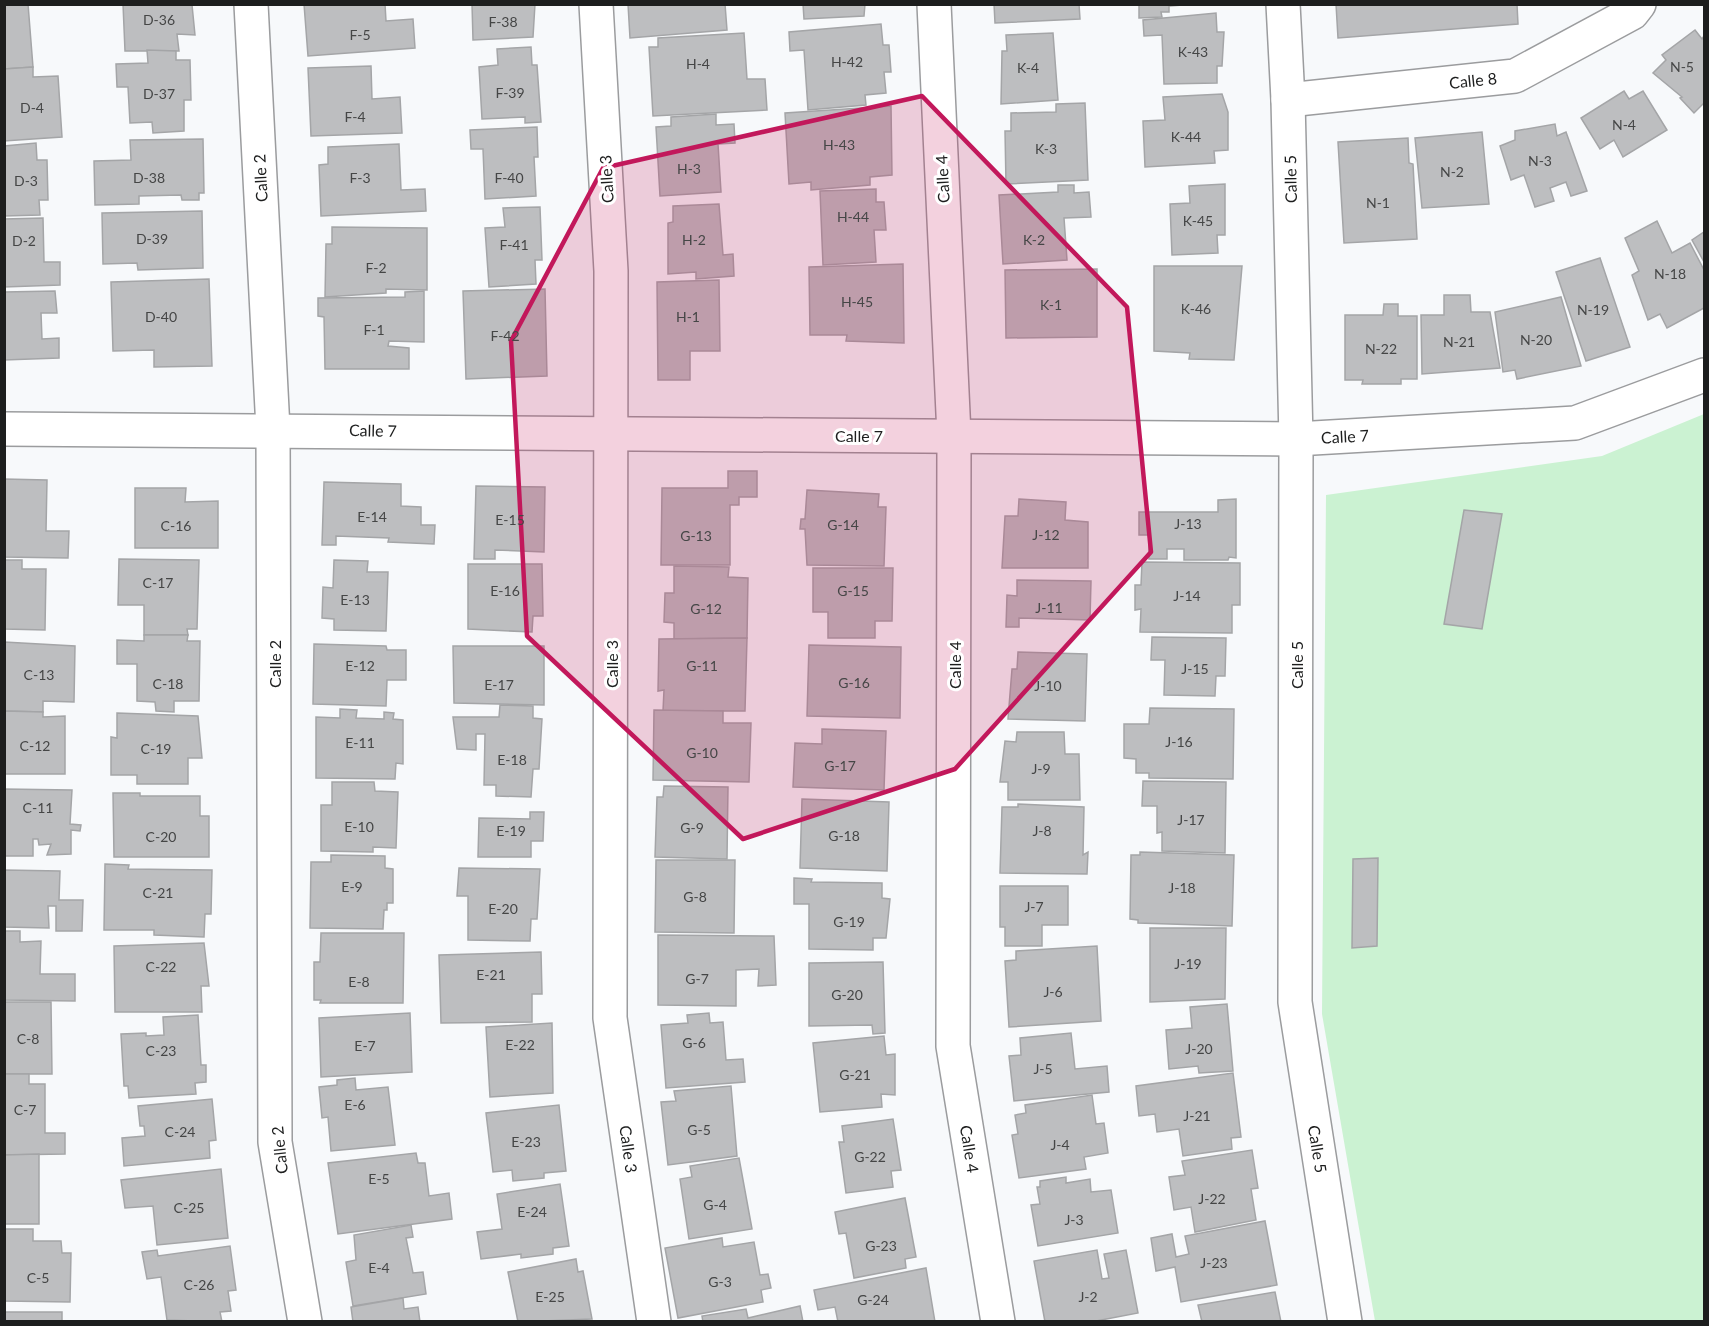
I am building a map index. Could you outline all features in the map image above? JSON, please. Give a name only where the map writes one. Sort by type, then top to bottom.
[{"type":"street","name":"Calle 2","points":[[251,4],[273,429],[275,1142],[305,1322]]},
{"type":"street","name":"Calle 3","points":[[596,4],[611,271],[610,1018],[654,1322]]},
{"type":"street","name":"Calle 4","points":[[934,4],[954,435],[953,1046],[998,1322]]},
{"type":"street","name":"Calle 5","points":[[1283,4],[1288,100],[1296,439],[1295,1002],[1345,1322]]},
{"type":"street","name":"Calle 8","points":[[1288,100],[1515,76],[1632,13],[1639,4]]},
{"type":"street","name":"Calle 7","points":[[4,429],[273,429],[1296,439],[1575,423],[1704,375]]},
{"type":"highlighted area","points":[[922,96],[1127,307],[1151,552],[955,769],[743,839],[527,636],[511,341],[603,168]]},
{"type":"green space","points":[[1704,414],[1704,1321],[1375,1321],[1322,1014],[1326,495],[1602,456]]},
{"type":"building","points":[[4,4],[28,4],[33,67],[4,69]]},
{"type":"building","points":[[123,4],[192,5],[195,35],[177,34],[179,51],[125,51]]},
{"type":"building","points":[[304,4],[385,4],[386,21],[413,19],[415,48],[308,56]]},
{"type":"building","points":[[472,4],[535,4],[533,37],[473,40]]},
{"type":"building","points":[[628,4],[725,4],[727,30],[630,38]]},
{"type":"building","points":[[803,4],[865,4],[864,16],[804,19]]},
{"type":"building","points":[[994,4],[1079,4],[1080,19],[995,23]]},
{"type":"building","points":[[1139,4],[1197,4],[1169,6],[1169,12],[1161,12],[1162,17],[1139,18]]},
{"type":"building","points":[[1336,4],[1517,4],[1518,24],[1338,38]]},
{"type":"building","points":[[1216,13],[1217,32],[1224,32],[1222,66],[1217,66],[1217,83],[1164,84],[1162,35],[1144,36],[1143,20]]},
{"type":"building","points":[[881,24],[883,45],[889,45],[891,72],[884,72],[886,93],[865,95],[866,105],[808,110],[804,50],[790,51],[789,32]]},
{"type":"building","points":[[1695,30],[1702,39],[1704,36],[1704,103],[1694,113],[1680,98],[1682,97],[1653,73],[1666,60],[1662,55]]},
{"type":"building","points":[[744,33],[747,79],[765,79],[767,110],[653,116],[649,47],[658,47],[658,38]]},
{"type":"building","points":[[1053,33],[1058,100],[1001,104],[1002,51],[1007,51],[1006,35]]},
{"type":"building","points":[[531,47],[532,65],[537,65],[541,122],[525,123],[525,117],[482,119],[479,67],[498,65],[497,49]]},
{"type":"building","points":[[147,50],[176,51],[176,60],[190,60],[191,100],[184,100],[184,131],[153,133],[152,122],[130,123],[128,87],[117,87],[116,64],[148,63]]},
{"type":"building","points":[[371,66],[372,99],[400,97],[402,133],[311,136],[308,68]]},
{"type":"building","points":[[33,67],[33,77],[58,76],[62,137],[4,141],[4,69]]},
{"type":"building","points":[[1624,91],[1629,99],[1643,91],[1667,130],[1623,157],[1614,140],[1600,149],[1581,118]]},
{"type":"building","points":[[1222,94],[1228,112],[1228,150],[1214,151],[1215,163],[1145,167],[1143,121],[1165,120],[1163,97]]},
{"type":"building","points":[[1085,103],[1088,180],[1006,184],[1005,131],[1011,131],[1011,113],[1056,112],[1056,104]]},
{"type":"building","points":[[891,106],[892,175],[870,177],[870,185],[811,190],[811,182],[789,184],[785,113]]},
{"type":"building","points":[[716,114],[716,125],[734,124],[735,143],[718,144],[721,192],[660,196],[656,127],[671,126],[671,117]]},
{"type":"building","points":[[1555,124],[1557,136],[1566,132],[1587,191],[1571,196],[1566,182],[1550,188],[1554,201],[1535,207],[1524,175],[1511,180],[1500,146],[1515,140],[1515,131]]},
{"type":"building","points":[[537,127],[538,157],[534,157],[536,196],[485,199],[483,149],[471,149],[470,130]]},
{"type":"building","points":[[1482,132],[1489,204],[1422,208],[1415,138]]},
{"type":"building","points":[[1408,138],[1409,163],[1413,164],[1417,239],[1344,243],[1338,142]]},
{"type":"building","points":[[203,139],[204,193],[199,193],[199,200],[182,200],[181,195],[139,196],[139,204],[95,205],[94,161],[131,160],[130,140]]},
{"type":"building","points":[[36,143],[37,160],[47,160],[48,200],[39,200],[40,215],[4,216],[4,146]]},
{"type":"building","points":[[399,144],[401,190],[425,189],[426,211],[321,216],[319,165],[328,164],[328,147]]},
{"type":"building","points":[[1225,184],[1225,235],[1217,235],[1218,253],[1172,255],[1170,204],[1190,203],[1189,186]]},
{"type":"building","points":[[1058,185],[1074,185],[1074,193],[1089,192],[1091,217],[1064,218],[1067,260],[1003,264],[999,195],[1058,192]]},
{"type":"building","points":[[876,189],[876,202],[884,202],[886,230],[874,230],[876,262],[823,265],[820,191]]},
{"type":"building","points":[[719,204],[723,255],[733,254],[734,276],[696,279],[696,272],[668,274],[668,223],[673,222],[673,206]]},
{"type":"building","points":[[540,207],[542,260],[535,260],[536,284],[489,287],[485,228],[505,227],[503,208]]},
{"type":"building","points":[[202,211],[203,268],[138,270],[137,263],[103,264],[102,213]]},
{"type":"building","points":[[43,218],[44,262],[60,262],[60,285],[4,287],[4,219]]},
{"type":"building","points":[[1657,221],[1672,253],[1690,243],[1704,270],[1704,308],[1667,328],[1660,314],[1648,320],[1632,275],[1639,271],[1625,238]]},
{"type":"building","points":[[332,227],[427,228],[427,290],[386,289],[386,293],[325,297],[326,244],[332,244]]},
{"type":"building","points":[[1704,232],[1704,262],[1692,240]]},
{"type":"building","points":[[1600,258],[1630,347],[1586,361],[1556,272]]},
{"type":"building","points":[[903,264],[904,343],[846,341],[847,335],[810,335],[809,267]]},
{"type":"building","points":[[1154,266],[1242,266],[1234,360],[1189,359],[1190,353],[1154,351]]},
{"type":"building","points":[[1097,269],[1097,337],[1006,338],[1005,270]]},
{"type":"building","points":[[209,279],[212,366],[154,367],[154,350],[113,351],[111,282]]},
{"type":"building","points":[[719,280],[720,351],[690,351],[690,380],[658,380],[657,282]]},
{"type":"building","points":[[545,289],[547,376],[466,379],[463,291]]},
{"type":"building","points":[[55,291],[57,313],[41,313],[42,339],[59,338],[59,358],[4,360],[4,292]]},
{"type":"building","points":[[424,291],[424,342],[389,341],[388,346],[409,348],[409,369],[325,369],[324,317],[318,316],[318,298],[405,297],[405,292]]},
{"type":"building","points":[[1444,295],[1470,295],[1471,312],[1490,312],[1500,368],[1422,374],[1421,315],[1444,315]]},
{"type":"building","points":[[1561,297],[1581,366],[1517,379],[1515,370],[1503,372],[1495,312]]},
{"type":"building","points":[[1384,304],[1398,304],[1398,316],[1417,316],[1417,379],[1401,379],[1401,384],[1362,384],[1363,380],[1345,380],[1345,315],[1383,315]]},
{"type":"building","points":[[728,471],[757,471],[757,497],[739,497],[739,505],[730,505],[730,565],[661,565],[662,488],[728,488]]},
{"type":"building","points":[[4,479],[47,480],[46,531],[69,531],[68,558],[4,557]]},
{"type":"building","points":[[324,482],[401,484],[401,506],[421,507],[421,525],[435,525],[434,544],[388,542],[389,538],[336,536],[336,545],[322,545]]},
{"type":"building","points":[[476,486],[545,487],[544,552],[495,550],[495,559],[474,559]]},
{"type":"building","points":[[135,488],[186,488],[185,502],[218,501],[218,548],[135,548]]},
{"type":"building","points":[[807,490],[879,494],[878,507],[886,507],[884,566],[807,565],[805,529],[800,529],[801,519],[805,519]]},
{"type":"building","points":[[1019,499],[1066,502],[1065,520],[1088,522],[1088,568],[1002,568],[1005,516],[1018,516]]},
{"type":"building","points":[[1236,499],[1236,558],[1184,560],[1184,549],[1167,549],[1167,559],[1149,559],[1149,535],[1139,535],[1139,512],[1218,512],[1218,500]]},
{"type":"building","points":[[1464,510],[1502,514],[1482,629],[1444,624]]},
{"type":"building","points":[[119,559],[199,560],[197,629],[187,629],[188,635],[144,635],[144,605],[118,605]]},
{"type":"building","points":[[4,560],[22,560],[22,569],[46,569],[45,630],[4,629]]},
{"type":"building","points":[[334,560],[368,561],[367,572],[388,572],[386,631],[334,630],[334,619],[322,618],[323,587],[333,588]]},
{"type":"building","points":[[1142,562],[1240,563],[1240,605],[1232,605],[1232,633],[1140,632],[1141,609],[1135,610],[1135,585],[1141,585]]},
{"type":"building","points":[[468,564],[542,564],[543,616],[533,616],[532,632],[468,629]]},
{"type":"building","points":[[674,566],[729,567],[728,577],[748,578],[747,638],[674,639],[674,623],[664,622],[665,593],[674,593]]},
{"type":"building","points":[[813,568],[893,568],[892,621],[875,621],[875,638],[828,638],[828,612],[813,612]]},
{"type":"building","points":[[1017,580],[1091,581],[1090,620],[1019,618],[1019,627],[1006,627],[1007,595],[1017,596]]},
{"type":"building","points":[[144,635],[188,635],[187,641],[200,641],[199,701],[174,701],[174,712],[156,711],[155,702],[137,701],[137,664],[117,664],[117,640],[144,641]]},
{"type":"building","points":[[1152,637],[1226,638],[1225,676],[1216,676],[1215,696],[1164,695],[1165,660],[1151,660]]},
{"type":"building","points":[[747,638],[745,711],[663,711],[664,690],[658,691],[659,639]]},
{"type":"building","points":[[4,642],[75,646],[74,702],[43,701],[43,712],[4,711]]},
{"type":"building","points":[[314,644],[386,646],[387,650],[406,650],[406,680],[387,680],[386,706],[313,704]]},
{"type":"building","points":[[809,645],[901,647],[900,718],[807,716]]},
{"type":"building","points":[[453,646],[544,646],[544,705],[454,703]]},
{"type":"building","points":[[1018,652],[1087,654],[1085,721],[1008,719],[1012,669],[1017,669]]},
{"type":"building","points":[[500,705],[533,706],[533,718],[542,719],[539,769],[533,769],[531,797],[496,796],[496,785],[484,785],[485,734],[476,734],[476,750],[457,749],[453,717],[499,717]]},
{"type":"building","points":[[1150,708],[1234,709],[1233,779],[1149,778],[1149,773],[1136,773],[1136,759],[1124,758],[1124,724],[1149,724]]},
{"type":"building","points":[[340,709],[357,710],[356,718],[384,719],[384,712],[394,713],[393,719],[403,720],[403,764],[396,763],[395,779],[316,778],[316,717],[340,718]]},
{"type":"building","points":[[654,710],[723,711],[723,723],[751,723],[749,782],[653,780]]},
{"type":"building","points":[[4,711],[43,712],[43,717],[65,716],[65,774],[4,774]]},
{"type":"building","points":[[117,713],[198,716],[202,758],[188,758],[188,784],[137,784],[137,775],[111,775],[111,737],[117,738]]},
{"type":"building","points":[[822,729],[886,731],[884,790],[793,787],[795,743],[822,744]]},
{"type":"building","points":[[1017,732],[1064,732],[1065,754],[1079,754],[1080,800],[1008,800],[1008,782],[1000,782],[1005,741],[1016,742]]},
{"type":"building","points":[[1143,781],[1226,782],[1225,853],[1162,851],[1162,832],[1157,833],[1157,806],[1142,806]]},
{"type":"building","points":[[332,782],[374,782],[375,791],[398,792],[396,848],[373,847],[373,852],[321,851],[321,805],[332,805]]},
{"type":"building","points":[[664,786],[728,787],[727,859],[655,857],[657,797],[663,797]]},
{"type":"building","points":[[4,789],[72,790],[70,824],[81,825],[80,831],[71,830],[71,854],[47,855],[51,844],[39,845],[38,839],[33,839],[33,856],[4,856]]},
{"type":"building","points":[[113,793],[140,793],[140,796],[200,796],[200,816],[209,816],[209,857],[114,857]]},
{"type":"building","points":[[802,799],[889,802],[887,871],[800,868]]},
{"type":"building","points":[[1018,804],[1084,807],[1083,855],[1088,852],[1087,874],[1000,873],[1002,807],[1018,807]]},
{"type":"building","points":[[530,812],[544,812],[543,841],[531,841],[531,857],[478,857],[479,818],[530,819]]},
{"type":"building","points":[[1140,852],[1234,855],[1232,926],[1138,923],[1138,920],[1130,919],[1131,855],[1140,855]]},
{"type":"building","points":[[331,855],[385,856],[385,868],[393,869],[393,903],[387,903],[387,910],[384,910],[383,929],[310,928],[311,862],[331,862]]},
{"type":"building","points":[[1378,858],[1377,946],[1352,948],[1353,859]]},
{"type":"building","points":[[656,860],[735,860],[734,933],[655,932]]},
{"type":"building","points":[[105,864],[129,865],[128,869],[212,870],[211,914],[205,914],[204,937],[154,935],[154,930],[104,930]]},
{"type":"building","points":[[459,868],[540,869],[537,919],[531,919],[530,941],[468,940],[468,896],[457,896]]},
{"type":"building","points":[[4,870],[60,871],[59,900],[83,900],[82,931],[56,931],[56,906],[48,906],[49,928],[4,927]]},
{"type":"building","points":[[794,878],[812,879],[811,882],[882,883],[882,898],[890,899],[886,938],[873,938],[873,950],[809,949],[809,904],[794,904]]},
{"type":"building","points":[[1000,886],[1068,886],[1068,925],[1042,925],[1042,946],[1005,946],[1005,927],[1000,927]]},
{"type":"building","points":[[1150,928],[1226,928],[1225,999],[1150,1002]]},
{"type":"building","points":[[4,931],[20,931],[20,942],[41,941],[40,974],[75,974],[75,1001],[4,1000]]},
{"type":"building","points":[[321,933],[404,933],[403,1003],[320,1003],[321,1000],[314,1000],[314,962],[320,962]]},
{"type":"building","points":[[658,935],[774,936],[776,985],[758,986],[759,969],[736,970],[736,1006],[658,1005]]},
{"type":"building","points":[[204,943],[209,986],[201,986],[202,1012],[115,1012],[114,946]]},
{"type":"building","points":[[1097,946],[1101,1021],[1009,1027],[1005,961],[1016,960],[1016,951]]},
{"type":"building","points":[[541,952],[542,994],[532,994],[532,1022],[441,1023],[439,955]]},
{"type":"building","points":[[883,962],[885,1033],[873,1034],[872,1025],[809,1026],[809,963]]},
{"type":"building","points":[[4,1002],[51,1002],[52,1074],[4,1074]]},
{"type":"building","points":[[1227,1004],[1233,1071],[1199,1073],[1198,1066],[1169,1069],[1166,1030],[1192,1028],[1190,1007]]},
{"type":"building","points":[[410,1013],[412,1072],[321,1077],[319,1018]]},
{"type":"building","points":[[709,1013],[710,1023],[723,1022],[726,1060],[743,1059],[745,1082],[666,1088],[661,1025],[688,1023],[687,1015]]},
{"type":"building","points":[[198,1015],[201,1065],[206,1065],[206,1082],[195,1083],[196,1094],[129,1098],[128,1086],[124,1086],[121,1034],[164,1035],[163,1017]]},
{"type":"building","points":[[552,1023],[553,1093],[490,1097],[486,1027]]},
{"type":"building","points":[[1071,1033],[1075,1069],[1107,1066],[1109,1092],[1014,1101],[1009,1056],[1021,1055],[1020,1038]]},
{"type":"building","points":[[884,1036],[886,1055],[895,1054],[895,1095],[881,1094],[882,1107],[820,1112],[813,1043]]},
{"type":"building","points":[[1233,1073],[1241,1137],[1231,1138],[1232,1149],[1183,1156],[1179,1129],[1157,1132],[1155,1114],[1139,1116],[1136,1086]]},
{"type":"building","points":[[4,1074],[29,1074],[29,1084],[45,1084],[45,1133],[65,1133],[65,1154],[4,1155]]},
{"type":"building","points":[[355,1078],[356,1090],[388,1087],[395,1145],[331,1151],[328,1117],[322,1118],[319,1087],[337,1085],[337,1080]]},
{"type":"building","points":[[731,1086],[737,1156],[668,1165],[661,1102],[676,1101],[674,1091]]},
{"type":"building","points":[[1092,1095],[1096,1124],[1104,1123],[1108,1153],[1084,1157],[1086,1169],[1019,1178],[1012,1135],[1018,1134],[1015,1115],[1026,1113],[1025,1105]]},
{"type":"building","points":[[212,1099],[216,1140],[209,1141],[210,1158],[124,1166],[122,1138],[145,1136],[144,1126],[140,1126],[138,1106]]},
{"type":"building","points":[[559,1105],[566,1171],[544,1173],[544,1178],[513,1181],[512,1170],[493,1172],[486,1113]]},
{"type":"building","points":[[893,1119],[901,1170],[891,1171],[893,1187],[846,1193],[839,1142],[844,1142],[842,1126]]},
{"type":"building","points":[[1252,1150],[1258,1188],[1251,1189],[1256,1220],[1195,1232],[1191,1207],[1174,1210],[1169,1177],[1185,1175],[1182,1161]]},
{"type":"building","points":[[416,1153],[418,1163],[425,1163],[429,1196],[449,1193],[452,1219],[338,1234],[328,1163]]},
{"type":"building","points":[[39,1154],[39,1224],[4,1224],[4,1155]]},
{"type":"building","points":[[739,1158],[752,1229],[689,1239],[680,1179],[692,1177],[690,1166]]},
{"type":"building","points":[[221,1169],[228,1238],[157,1245],[153,1206],[125,1208],[121,1180]]},
{"type":"building","points":[[1066,1177],[1066,1183],[1090,1179],[1091,1192],[1111,1190],[1118,1233],[1038,1246],[1031,1205],[1040,1204],[1037,1187],[1040,1187],[1040,1181]]},
{"type":"building","points":[[560,1184],[569,1246],[553,1248],[553,1254],[521,1258],[521,1254],[481,1259],[477,1232],[502,1229],[497,1194]]},
{"type":"building","points":[[905,1198],[916,1257],[905,1259],[906,1268],[854,1278],[846,1233],[839,1234],[835,1212]]},
{"type":"building","points":[[1265,1221],[1277,1285],[1181,1302],[1175,1267],[1156,1271],[1151,1238],[1172,1234],[1176,1257],[1189,1254],[1185,1236]]},
{"type":"building","points":[[411,1225],[413,1237],[406,1238],[413,1273],[423,1272],[426,1294],[353,1306],[346,1262],[356,1260],[354,1235]]},
{"type":"building","points":[[4,1229],[33,1229],[33,1241],[61,1241],[62,1253],[71,1253],[70,1302],[4,1301]]},
{"type":"building","points":[[722,1238],[723,1247],[754,1242],[760,1275],[768,1274],[771,1288],[761,1290],[763,1302],[678,1318],[665,1248]]},
{"type":"building","points":[[230,1246],[236,1290],[228,1291],[231,1311],[220,1312],[222,1322],[167,1320],[161,1277],[147,1279],[142,1252],[157,1250],[158,1256]]},
{"type":"building","points":[[1097,1250],[1102,1279],[1109,1278],[1104,1254],[1126,1250],[1138,1313],[1091,1322],[1045,1322],[1034,1261]]},
{"type":"building","points":[[576,1259],[578,1272],[583,1271],[592,1319],[518,1322],[508,1272]]},
{"type":"building","points":[[926,1268],[935,1322],[838,1322],[835,1307],[818,1310],[814,1290]]},
{"type":"building","points":[[1275,1292],[1281,1322],[1202,1322],[1198,1305]]},
{"type":"building","points":[[403,1298],[404,1309],[418,1307],[420,1322],[353,1322],[351,1307]]},
{"type":"building","points":[[800,1306],[803,1322],[703,1322],[702,1316],[746,1309],[748,1318]]},
{"type":"building","points":[[4,1312],[62,1312],[62,1322],[4,1322]]}]
